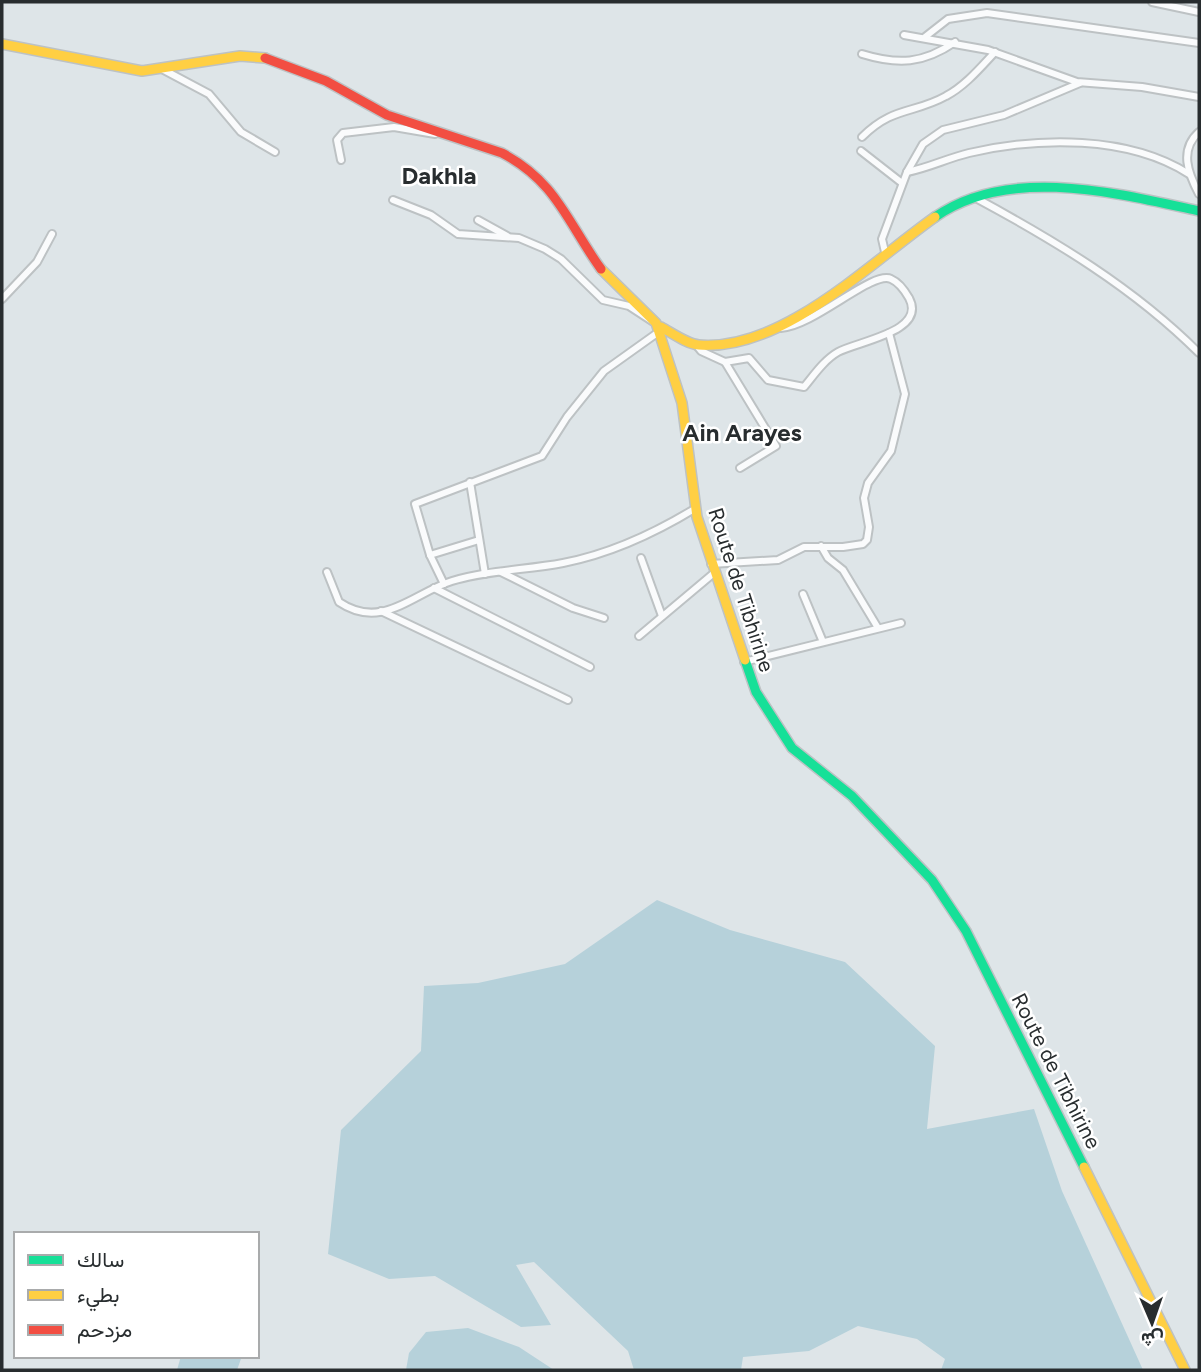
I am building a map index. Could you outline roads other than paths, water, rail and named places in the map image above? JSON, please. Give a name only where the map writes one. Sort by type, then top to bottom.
[{"type":"street","points":[[1153,2],[1199,12]]},
{"type":"street","points":[[925,37],[948,19],[964,14],[987,13],[1199,43]]},
{"type":"street","points":[[904,35],[955,42],[995,52],[1081,82],[1142,87],[1199,97]]},
{"type":"street","points":[[862,54],[901,63],[940,52],[955,42]]},
{"type":"street","name":"Route de Tibhirine","points":[[2,44],[23,46],[116,68],[162,69],[240,56],[270,58],[326,81],[387,116],[502,153],[519,162],[542,181],[605,275],[630,295],[658,327],[682,403],[696,508],[713,568],[756,692],[792,748],[852,796],[891,834],[932,880],[966,931],[1185,1370]]},
{"type":"street","points":[[862,137],[897,112],[946,96],[975,74],[995,52]]},
{"type":"street","points":[[162,69],[209,94],[242,132],[275,152]]},
{"type":"street","points":[[885,253],[882,239],[902,183],[919,149],[935,135],[1004,115],[1081,82]]},
{"type":"street","points":[[341,160],[337,140],[344,132],[394,127],[421,134],[442,134]]},
{"type":"street","points":[[1199,132],[1188,147],[1189,174],[1199,194]]},
{"type":"street","points":[[907,172],[984,150],[1094,144],[1138,150],[1189,174]]},
{"type":"street","points":[[862,151],[902,183]]},
{"type":"street","points":[[478,220],[509,237],[545,249],[561,258],[603,300],[629,306],[669,335],[697,346],[734,346],[773,328],[844,285],[943,212],[974,197],[1002,191],[1080,192],[1138,199],[1199,211]]},
{"type":"street","points":[[974,197],[1077,254],[1174,328],[1199,353]]},
{"type":"street","points":[[393,200],[431,215],[458,234],[509,237]]},
{"type":"street","points":[[2,299],[37,262],[52,234]]},
{"type":"street","points":[[697,346],[701,351],[725,362],[749,358],[768,380],[799,388],[837,353],[889,332],[909,320],[913,306],[906,292],[893,279],[883,276],[865,284],[832,308],[790,327],[773,328]]},
{"type":"street","points":[[444,584],[430,555],[415,504],[542,456],[567,417],[604,371],[658,327]]},
{"type":"street","points":[[639,636],[713,568],[778,560],[804,547],[863,544],[868,537],[864,498],[868,483],[891,452],[905,394],[889,332]]},
{"type":"street","points":[[725,362],[776,446],[740,468]]},
{"type":"street","points":[[470,482],[485,574]]},
{"type":"street","points":[[327,572],[338,602],[360,612],[381,611],[408,605],[444,584],[598,554],[670,524],[696,508]]},
{"type":"street","points":[[430,555],[479,540]]},
{"type":"street","points":[[821,546],[828,558],[843,570],[878,628]]},
{"type":"street","points":[[641,558],[662,616]]},
{"type":"street","points":[[501,572],[573,607],[604,618]]},
{"type":"street","points":[[434,588],[590,667]]},
{"type":"street","points":[[803,594],[823,642]]},
{"type":"street","points":[[381,611],[568,700]]},
{"type":"street","points":[[744,662],[901,623]]},
{"type":"district","name":"Dakhla","points":[[439,176]]},
{"type":"district","name":"Ain Arayes","points":[[742,433]]}]
